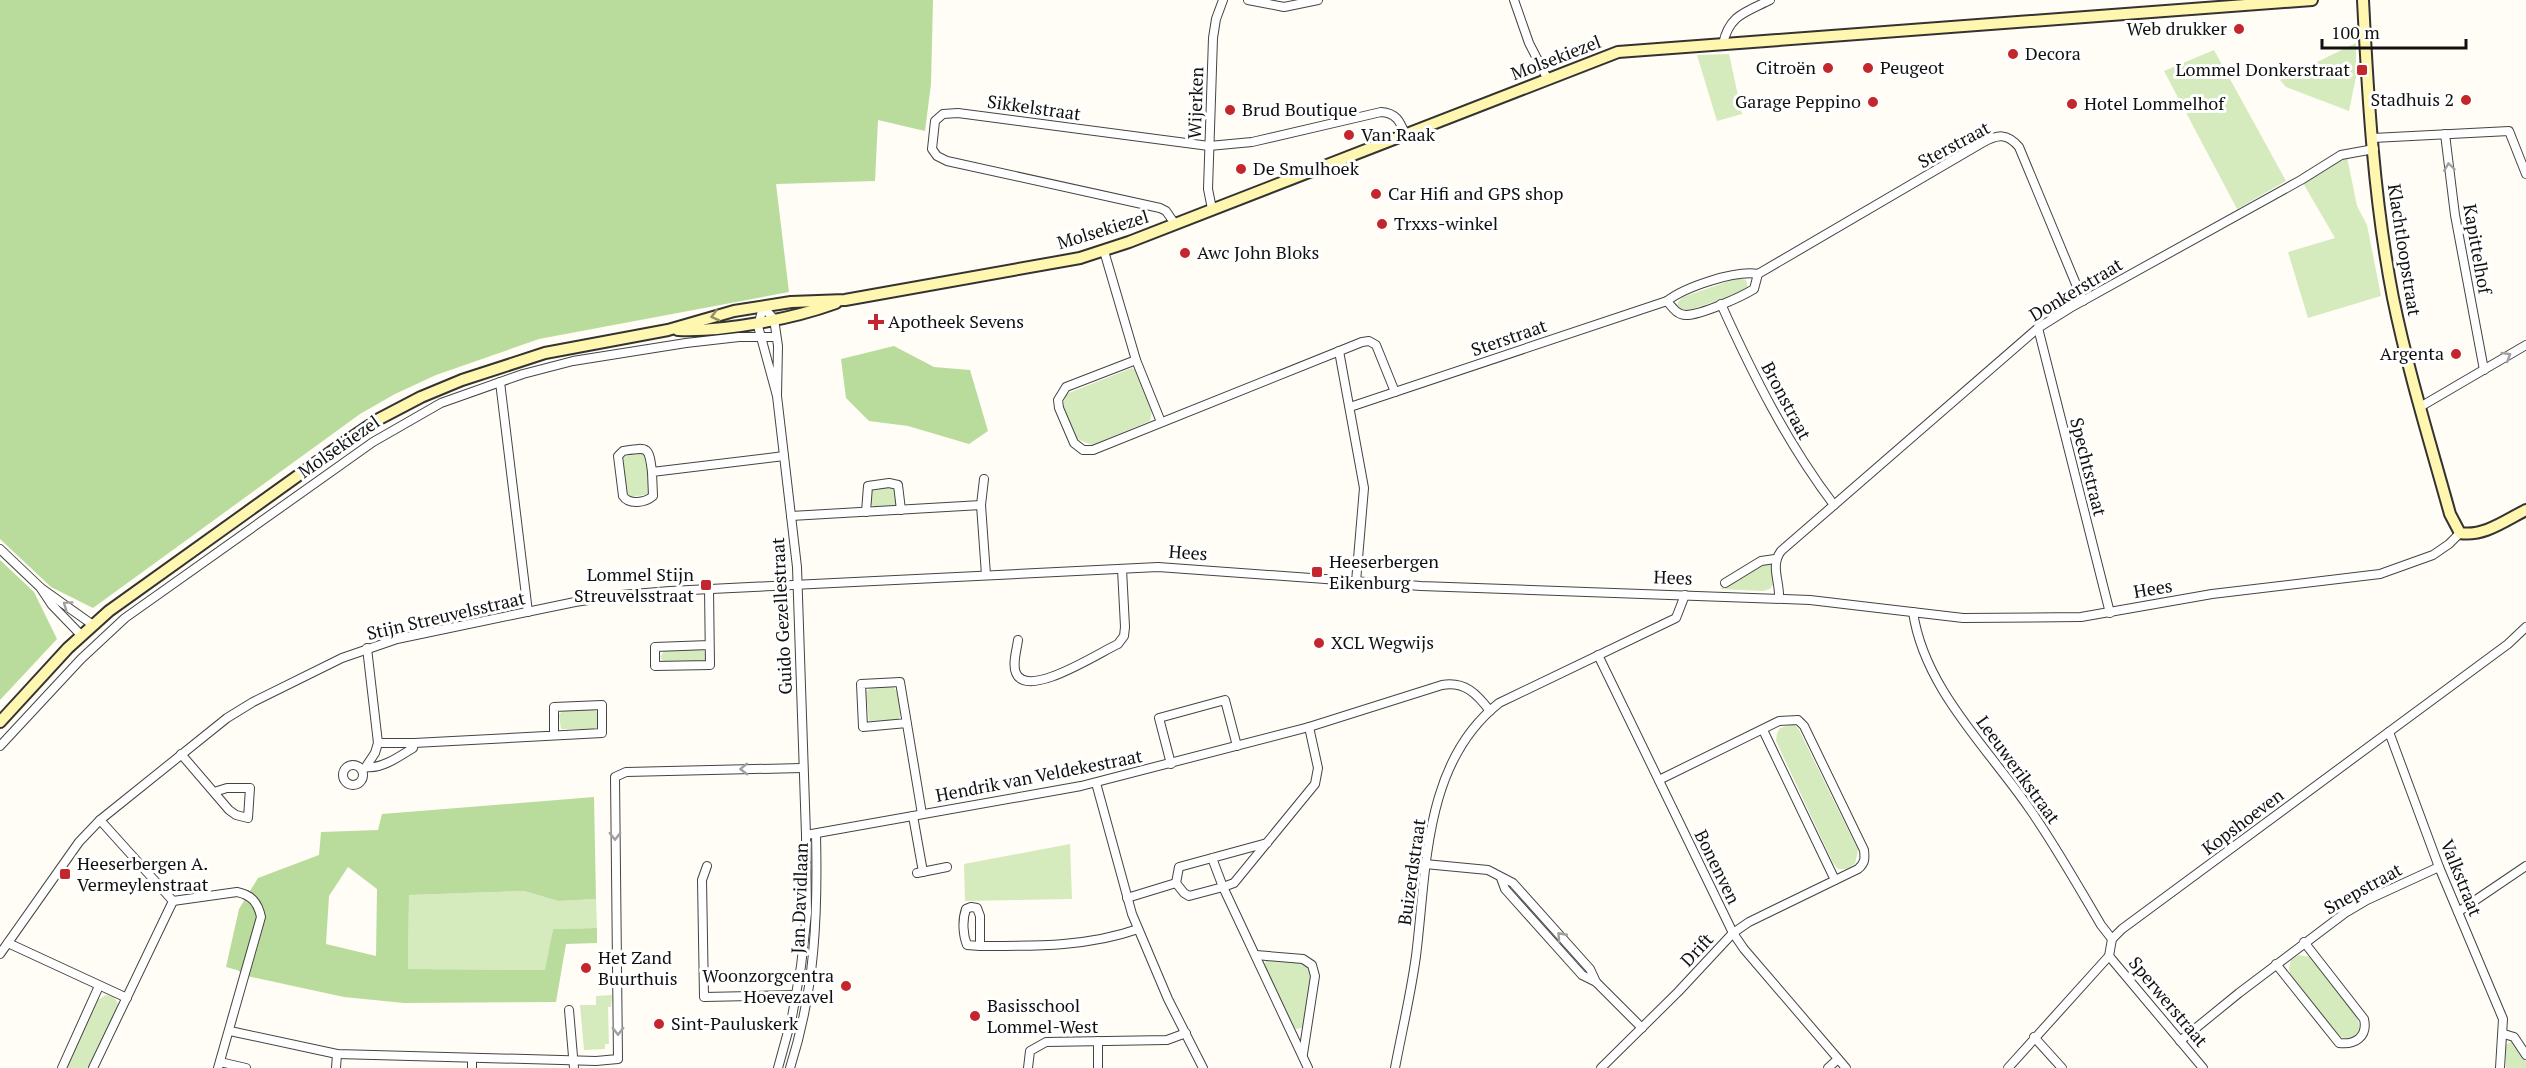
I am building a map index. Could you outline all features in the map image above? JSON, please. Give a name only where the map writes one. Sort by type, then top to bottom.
[{"type":"main road","name":"Molsekiezel","points":[[0,722],[93,625],[345,442],[399,408],[462,380],[530,357],[580,345],[668,330],[713,316],[791,302],[844,300],[1070,260],[1104,251],[1618,52],[2312,0]]},
{"type":"main road","name":"Klachtloopstraat","points":[[2362,0],[2381,220],[2391,287],[2420,407],[2450,514],[2460,533]]},
{"type":"main road","name":"Molsekiezel","points":[[668,330],[711,329],[758,322],[807,312],[844,300]]},
{"type":"main road","points":[[2460,533],[2483,532],[2526,510]]},
{"type":"street","name":"Wijerken","points":[[1212,209],[1208,189],[1213,38],[1216,19],[1223,0]]},
{"type":"street","points":[[1248,0],[1284,6],[1318,0]]},
{"type":"street","points":[[1514,0],[1529,43],[1547,78]]},
{"type":"street","points":[[1723,44],[1725,34],[1735,18],[1770,0]]},
{"type":"street","name":"Sikkelstraat","points":[[1175,224],[1167,211],[1160,208],[947,161],[937,156],[932,149],[935,121],[943,114],[958,113],[1209,147],[1252,141],[1381,112],[1390,113],[1397,118],[1405,134]]},
{"type":"street","name":"Donkerstraat","points":[[1725,583],[1761,561],[1775,559],[1781,551],[2038,328],[2342,155],[2374,144],[2445,134],[2509,131],[2526,174]]},
{"type":"street","name":"Kapittelhof","points":[[2445,134],[2457,224],[2484,369]]},
{"type":"street","name":"Sterstraat","points":[[1350,407],[1667,301],[1675,294],[1734,274],[1746,272],[1758,274],[1999,135],[2012,139],[2019,147],[2083,301]]},
{"type":"street","points":[[1104,251],[1136,360],[1161,422]]},
{"type":"street","name":"Sterstraat","points":[[1667,301],[1679,314],[1687,315],[1721,304],[1754,289],[1758,274]]},
{"type":"street","name":"Bronstraat","points":[[1721,304],[1750,365],[1800,459],[1834,505]]},
{"type":"street","points":[[763,307],[774,319]]},
{"type":"street","name":"Guido Gezellestraat","points":[[763,307],[758,322],[777,396]]},
{"type":"street","name":"Guido Gezellestraat","points":[[774,319],[777,396],[799,585],[802,768],[806,834]]},
{"type":"street","name":"Spechtstraat","points":[[2038,328],[2110,613]]},
{"type":"street","name":"Molsekiezel","points":[[0,746],[81,659],[124,618],[383,435],[441,403],[500,382],[573,361],[696,341],[739,337],[761,339],[776,337]]},
{"type":"street","points":[[1136,360],[1066,387],[1058,400],[1059,408],[1074,443],[1083,450],[1093,450],[1362,342],[1369,341],[1376,345],[1395,392]]},
{"type":"street","points":[[2420,407],[2526,345]]},
{"type":"street","points":[[1339,351],[1364,488],[1356,582]]},
{"type":"street","points":[[500,382],[528,612]]},
{"type":"street","points":[[647,449],[650,453],[652,472],[653,496],[650,499],[629,502],[625,500],[622,496],[620,453],[647,449]]},
{"type":"street","points":[[652,472],[784,456]]},
{"type":"street","points":[[984,479],[981,506],[986,575]]},
{"type":"street","points":[[866,512],[868,486],[877,484],[898,485],[902,510]]},
{"type":"street","points":[[791,516],[981,506]]},
{"type":"street","name":"Hees","points":[[799,585],[1158,567],[1356,582],[1779,598],[1863,605],[1963,618],[2081,617],[2212,594],[2380,574],[2433,555],[2460,533]]},
{"type":"street","points":[[0,549],[40,587],[93,625]]},
{"type":"street","points":[[1775,559],[1780,586],[1779,598]]},
{"type":"street","points":[[1018,640],[1015,669],[1023,681],[1044,681],[1118,644],[1124,636],[1125,627],[1122,568]]},
{"type":"street","name":"Stijn Streuvelsstraat","points":[[0,954],[79,842],[100,820],[227,718],[253,702],[342,658],[397,639],[621,595],[799,585]]},
{"type":"street","points":[[40,587],[52,605],[81,635]]},
{"type":"street","points":[[709,589],[710,645],[710,665],[655,666],[655,647],[710,645]]},
{"type":"street","name":"Buizerdstraat","points":[[1395,1068],[1415,961],[1428,841],[1445,778],[1464,742],[1490,711],[1514,695],[1676,618],[1685,595]]},
{"type":"street","name":"Leeuwerikstraat","points":[[1912,612],[1925,657],[1949,698],[2028,807],[2112,939]]},
{"type":"street","name":"Kopshoeven","points":[[2112,939],[2122,929],[2508,644],[2526,627]]},
{"type":"street","points":[[367,648],[378,743],[364,768],[375,767],[399,756],[412,748],[414,743]]},
{"type":"street","name":"Bonenven","points":[[1598,655],[1733,933],[1845,1068]]},
{"type":"street","points":[[907,723],[863,727],[861,684],[900,682],[907,723],[922,814]]},
{"type":"street","name":"Hendrik van Veldekestraat","points":[[806,834],[1096,783],[1309,727],[1427,688],[1452,683],[1475,693],[1490,711]]},
{"type":"street","name":"Hendrik van Veldekestraat","points":[[1171,764],[1159,718],[1225,700],[1237,746]]},
{"type":"street","points":[[378,743],[602,733],[602,705],[554,707],[554,735]]},
{"type":"street","name":"Drift","points":[[1601,1068],[1733,933],[1749,922],[1864,864],[1864,850],[1804,726],[1798,720],[1785,720],[1659,780]]},
{"type":"street","points":[[1267,843],[1179,867],[1176,883],[1189,896],[1234,883],[1267,843],[1315,784],[1318,776],[1317,759],[1309,727]]},
{"type":"street","points":[[1763,730],[1835,879]]},
{"type":"street","name":"Valkstraat","points":[[2389,732],[2439,867],[2499,1005],[2504,1034],[2500,1068]]},
{"type":"street","points":[[181,754],[229,810],[236,815],[248,818],[250,788],[227,788],[214,792]]},
{"type":"street","points":[[230,1031],[337,1054],[574,1064],[614,1061],[618,1059],[615,777],[626,772],[802,768]]},
{"type":"street","points":[[1096,783],[1127,898],[1138,929],[1168,999],[1203,1068]]},
{"type":"street","name":"Hendrik van Veldekestraat","points":[[913,816],[920,872],[947,867]]},
{"type":"street","points":[[100,820],[173,901]]},
{"type":"street","name":"Jan Davidlaan","points":[[778,1068],[796,995],[807,913],[806,834]]},
{"type":"street","name":"Jan Davidlaan","points":[[790,1068],[799,1038],[810,984],[817,914],[816,834]]},
{"type":"street","points":[[1212,858],[1308,1068]]},
{"type":"street","points":[[1425,864],[1488,870],[1501,878],[1505,889],[1582,975],[1596,982],[1642,1028]]},
{"type":"street","points":[[707,866],[702,880],[704,997],[796,995]]},
{"type":"street","points":[[2458,912],[2526,866]]},
{"type":"street","name":"Snepstraat","points":[[2180,1041],[2304,942],[2367,900],[2439,867]]},
{"type":"street","points":[[1127,898],[1176,883]]},
{"type":"street","points":[[173,901],[237,891],[247,894],[257,904],[261,917],[219,1065],[246,1068]]},
{"type":"street","points":[[93,1068],[173,901]]},
{"type":"street","points":[[980,946],[980,916],[977,908],[971,907],[966,909],[964,916],[966,945],[980,946],[1066,944],[1096,940],[1138,929]]},
{"type":"street","points":[[807,913],[817,914]]},
{"type":"street","points":[[2008,1068],[2109,956],[2112,939]]},
{"type":"street","points":[[2276,964],[2339,1043],[2351,1044],[2362,1037],[2366,1027],[2364,1019],[2304,942]]},
{"type":"street","points":[[8,943],[127,998]]},
{"type":"street","points":[[1256,955],[1303,959],[1312,965],[1315,976],[1303,1054]]},
{"type":"street","name":"Sperwerstraat","points":[[2109,956],[2204,1068]]},
{"type":"street","points":[[62,1068],[99,986]]},
{"type":"street","points":[[569,1010],[574,1064]]},
{"type":"street","points":[[1028,1068],[1030,1051],[1046,1042],[1167,1040],[1186,1033]]},
{"type":"street","points":[[2504,1034],[2514,1037],[2526,1055]]},
{"type":"street","points":[[2034,1038],[2062,1068]]},
{"type":"street","points":[[1098,1041],[1098,1068]]},
{"type":"street","points":[[336,1068],[337,1054]]},
{"type":"street","points":[[441,1057],[441,1068]]},
{"type":"street","points":[[472,1058],[472,1068]]},
{"type":"street","points":[[1828,1068],[1838,1059]]},
{"type":"green space","points":[[0,0],[933,0],[931,84],[925,131],[878,120],[875,181],[776,184],[789,292],[539,339],[436,375],[395,394],[360,414],[93,608],[51,587],[0,539]]},
{"type":"green space","points":[[2356,43],[2356,77],[2349,111],[2286,87],[2280,80]]},
{"type":"green space","points":[[2214,50],[2286,181],[2237,209],[2164,71]]},
{"type":"green space","points":[[1729,54],[1742,114],[1717,121],[1697,55]]},
{"type":"green space","points":[[2347,157],[2357,206],[2367,225],[2381,296],[2308,318],[2288,252],[2335,238],[2303,183]]},
{"type":"green space","points":[[1738,278],[1746,280],[1748,288],[1745,291],[1684,312],[1678,306],[1678,302],[1683,297]]},
{"type":"green space","points":[[894,346],[934,367],[970,370],[988,431],[969,444],[908,426],[869,421],[846,398],[841,359]]},
{"type":"green space","points":[[1132,368],[1137,371],[1152,410],[1150,421],[1092,445],[1077,439],[1063,405],[1066,394]]},
{"type":"green space","points":[[642,453],[646,456],[650,494],[630,497],[626,492],[623,457]]},
{"type":"green space","points":[[891,486],[896,489],[896,505],[874,508],[870,502],[871,489]]},
{"type":"green space","points":[[0,560],[34,592],[57,639],[0,700]]},
{"type":"green space","points":[[1771,562],[1774,583],[1770,589],[1763,591],[1720,589],[1759,565]]},
{"type":"green space","points":[[665,650],[703,650],[706,653],[706,661],[702,663],[665,663],[660,657]]},
{"type":"green space","points":[[892,686],[898,692],[901,714],[898,720],[869,721],[866,692],[871,688]]},
{"type":"green space","points":[[593,709],[600,714],[599,727],[561,729],[559,715],[562,711]]},
{"type":"green space","points":[[1794,724],[1858,850],[1855,864],[1847,869],[1838,869],[1833,863],[1776,741],[1780,728]]},
{"type":"green space","points":[[594,797],[596,899],[558,901],[524,891],[409,895],[408,969],[545,970],[553,929],[597,928],[597,943],[566,944],[556,1002],[404,1003],[344,997],[247,976],[226,967],[239,909],[258,878],[319,855],[321,832],[378,830],[382,814]],"holes":[[[348,867],[377,889],[376,956],[326,944],[329,896]]]},
{"type":"green space","points":[[1070,844],[1072,899],[965,901],[964,864]]},
{"type":"green space","points":[[524,891],[558,901],[596,899],[597,928],[553,929],[546,970],[408,969],[409,895]]},
{"type":"green space","points":[[2299,955],[2310,957],[2357,1017],[2360,1029],[2357,1035],[2351,1039],[2340,1037],[2290,974],[2291,960]]},
{"type":"green space","points":[[1272,958],[1307,963],[1312,971],[1305,1024],[1302,1028],[1296,1029],[1292,1026],[1264,966],[1266,960]]},
{"type":"green space","points":[[106,995],[114,997],[119,1006],[90,1068],[66,1068],[98,1000]]},
{"type":"green space","points":[[612,995],[611,1007],[608,1007],[609,1044],[605,1044],[605,1049],[584,1050],[580,1005],[596,1005],[596,996]]},
{"type":"green space","points":[[2512,1041],[2526,1061],[2526,1068],[2506,1068],[2506,1045]]},
{"type":"place","name":"Web drukker","points":[[2239,29]]},
{"type":"place","name":"Decora","points":[[2013,54]]},
{"type":"place","name":"Citroën","points":[[1828,68]]},
{"type":"place","name":"Peugeot","points":[[1868,68]]},
{"type":"place","name":"Lommel Donkerstraat","points":[[2362,70]]},
{"type":"place","name":"Stadhuis 2","points":[[2466,100]]},
{"type":"place","name":"Garage Peppino","points":[[1873,102]]},
{"type":"place","name":"Hotel Lommelhof","points":[[2072,104]]},
{"type":"place","name":"Brud Boutique","points":[[1230,110]]},
{"type":"place","name":"Van Raak","points":[[1349,135]]},
{"type":"place","name":"De Smulhoek","points":[[1241,169]]},
{"type":"place","name":"Car Hifi and GPS shop","points":[[1376,194]]},
{"type":"place","name":"Trxxs-winkel","points":[[1382,224]]},
{"type":"place","name":"Awc John Bloks","points":[[1185,253]]},
{"type":"place","name":"Apotheek Sevens","points":[[876,322]]},
{"type":"place","name":"Argenta","points":[[2456,354]]},
{"type":"place","name":"Heeserbergen Eikenburg","points":[[1317,572]]},
{"type":"place","name":"Lommel Stijn Streuvelsstraat","points":[[706,585]]},
{"type":"place","name":"XCL Wegwijs","points":[[1319,643]]},
{"type":"place","name":"Heeserbergen A. Vermeylenstraat","points":[[65,874]]},
{"type":"place","name":"Het Zand Buurthuis","points":[[586,968]]},
{"type":"place","name":"Woonzorgcentra Hoevezavel","points":[[846,986]]},
{"type":"place","name":"Basisschool Lommel-West","points":[[975,1016]]},
{"type":"place","name":"Sint-Pauluskerk","points":[[659,1024]]}]
